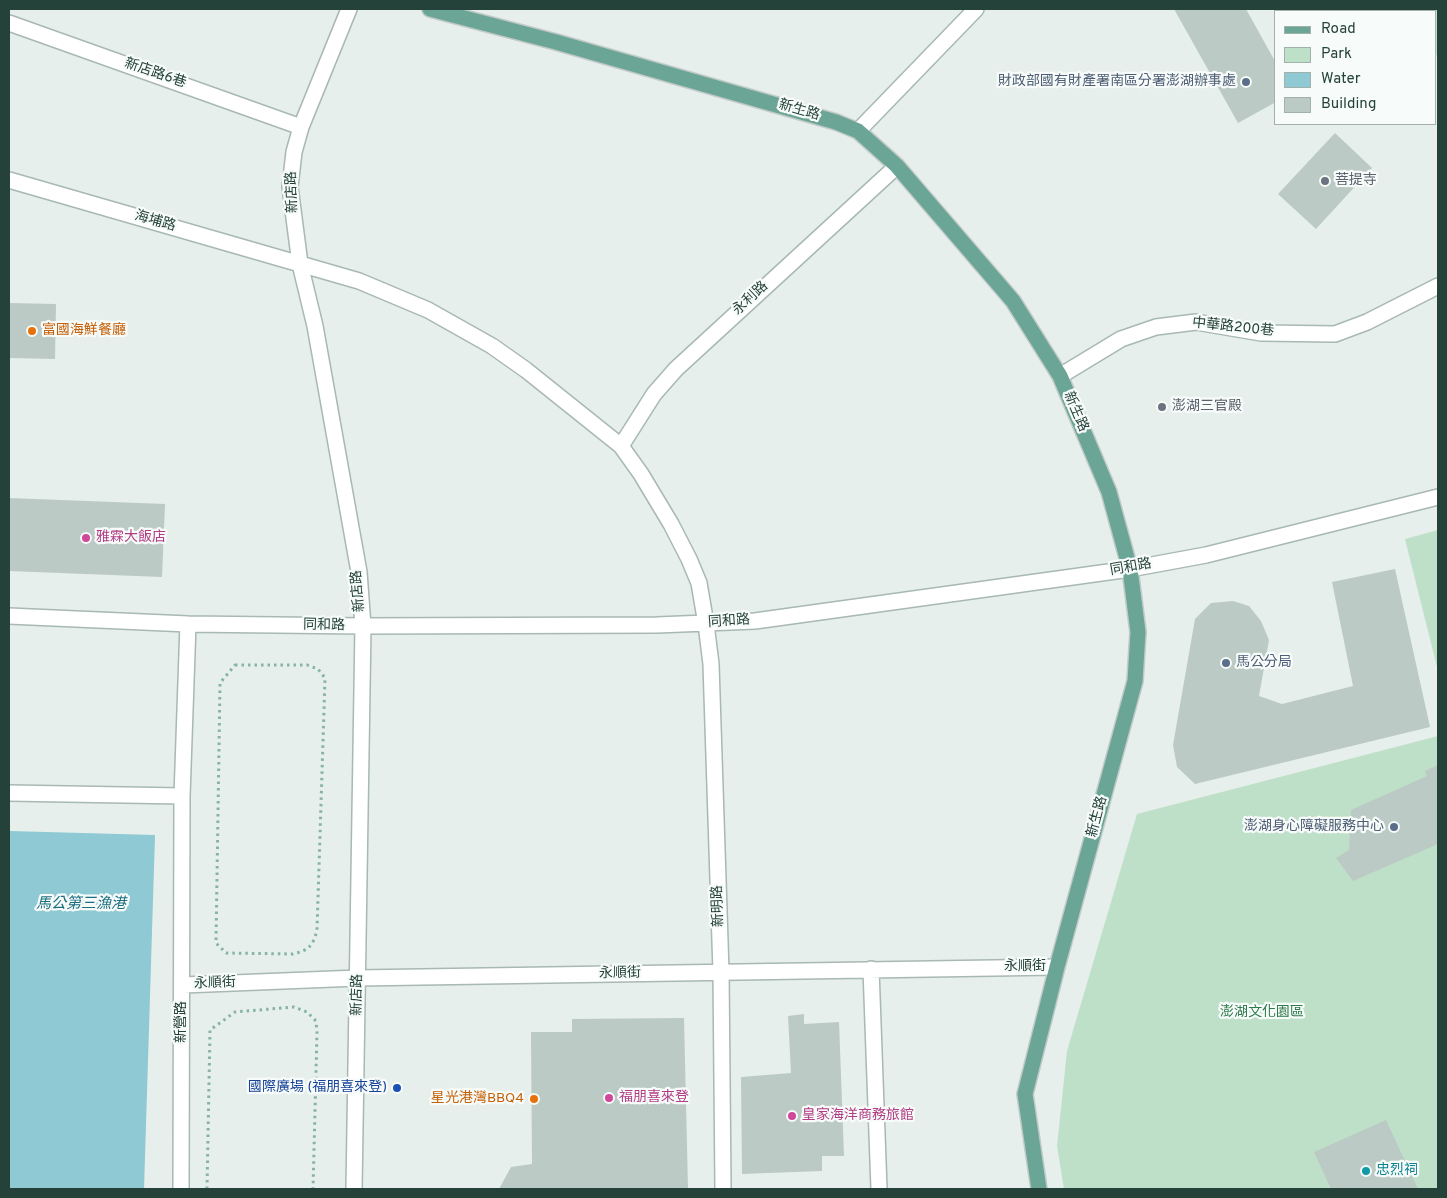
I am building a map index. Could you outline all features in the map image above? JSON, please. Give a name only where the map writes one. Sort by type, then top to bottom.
[{"type":"main road","name":"新生路","points":[[430,9],[556,42],[836,122],[858,131],[897,166],[1013,301],[1060,376],[1109,492],[1130,569],[1138,632],[1135,682],[1057,967],[1025,1094],[1039,1189]]},
{"type":"street","name":"新店路","points":[[349,9],[301,127],[294,152],[290,187],[300,264],[315,326],[359,572],[362,626],[354,1189]]},
{"type":"street","points":[[858,131],[976,9]]},
{"type":"street","name":"新店路6巷","points":[[9,23],[301,127]]},
{"type":"street","name":"永利路","points":[[621,446],[654,394],[676,369],[897,166]]},
{"type":"street","name":"海埔路","points":[[9,180],[360,281],[436,314],[492,346],[526,370],[621,446]]},
{"type":"street","name":"中華路200巷","points":[[1060,376],[1121,339],[1156,326],[1196,322],[1261,333],[1335,334],[1367,322],[1438,286]]},
{"type":"street","name":"新明路","points":[[621,446],[641,474],[671,524],[689,559],[699,583],[706,624],[711,664],[721,972],[723,1189]]},
{"type":"street","name":"同和路","points":[[9,616],[188,624],[362,626],[706,624],[755,621],[1130,569],[1206,554],[1438,497]]},
{"type":"street","name":"新營路","points":[[181,1189],[182,796],[188,624]]},
{"type":"street","points":[[9,793],[182,796]]},
{"type":"street","name":"永順街","points":[[183,986],[358,978],[1057,967]]},
{"type":"street","points":[[871,969],[879,1189]]},
{"type":"path","points":[[307,665],[318,669],[325,678],[317,930],[313,943],[304,951],[293,954],[226,953],[216,943],[220,683],[235,666],[307,665]]},
{"type":"path","points":[[207,1189],[210,1030],[235,1012],[294,1007],[308,1012],[316,1021],[313,1189]]},
{"type":"green space","points":[[1322,9],[1438,9],[1438,53],[1437,54],[1437,10]]},
{"type":"green space","points":[[1438,530],[1438,671],[1405,539]]},
{"type":"green space","name":"澎湖文化園區","points":[[1438,736],[1438,1189],[1064,1189],[1057,1146],[1067,1051],[1137,814]]},
{"type":"water","name":"馬公第三漁港","points":[[9,831],[155,835],[144,1189],[9,1189]]},
{"type":"building","name":"財政部國有財產署南區分署澎湖辦事處","points":[[1174,9],[1246,9],[1274,59],[1274,103],[1238,123]]},
{"type":"building","name":"菩提寺","points":[[1335,133],[1372,168],[1316,229],[1278,194]]},
{"type":"building","name":"富國海鮮餐廳","points":[[9,303],[56,304],[55,359],[9,358]]},
{"type":"building","name":"雅霖大飯店","points":[[9,498],[165,504],[162,577],[9,571]]},
{"type":"building","name":"馬公分局","points":[[1395,569],[1430,727],[1195,784],[1177,767],[1173,745],[1195,619],[1211,603],[1233,601],[1249,606],[1261,621],[1269,640],[1259,696],[1282,704],[1353,686],[1332,582]]},
{"type":"building","name":"澎湖身心障礙服務中心","points":[[1438,765],[1438,844],[1353,881],[1336,858],[1349,850],[1351,810],[1427,776],[1425,771]]},
{"type":"building","name":"皇家海洋商務旅館","points":[[804,1014],[804,1024],[839,1022],[844,1156],[822,1156],[822,1171],[742,1174],[741,1077],[791,1073],[788,1016]]},
{"type":"building","name":"福朋喜來登","points":[[684,1018],[688,1189],[499,1189],[511,1167],[532,1164],[531,1032],[572,1032],[572,1019]]},
{"type":"building","name":"忠烈祠","points":[[1386,1120],[1418,1189],[1331,1189],[1314,1152]]},
{"type":"place","name":"財政部國有財產署南區分署澎湖辦事處","points":[[1246,82]]},
{"type":"place","name":"菩提寺","points":[[1325,181]]},
{"type":"place","name":"富國海鮮餐廳","points":[[32,331]]},
{"type":"place","name":"澎湖三官殿","points":[[1162,407]]},
{"type":"place","name":"雅霖大飯店","points":[[86,538]]},
{"type":"place","name":"馬公分局","points":[[1226,663]]},
{"type":"place","name":"澎湖身心障礙服務中心","points":[[1394,827]]},
{"type":"place","name":"國際廣場 (福朋喜來登)","points":[[397,1088]]},
{"type":"place","name":"福朋喜來登","points":[[609,1098]]},
{"type":"place","name":"星光港灣BBQ4","points":[[534,1099]]},
{"type":"place","name":"皇家海洋商務旅館","points":[[792,1116]]},
{"type":"place","name":"忠烈祠","points":[[1366,1171]]}]
